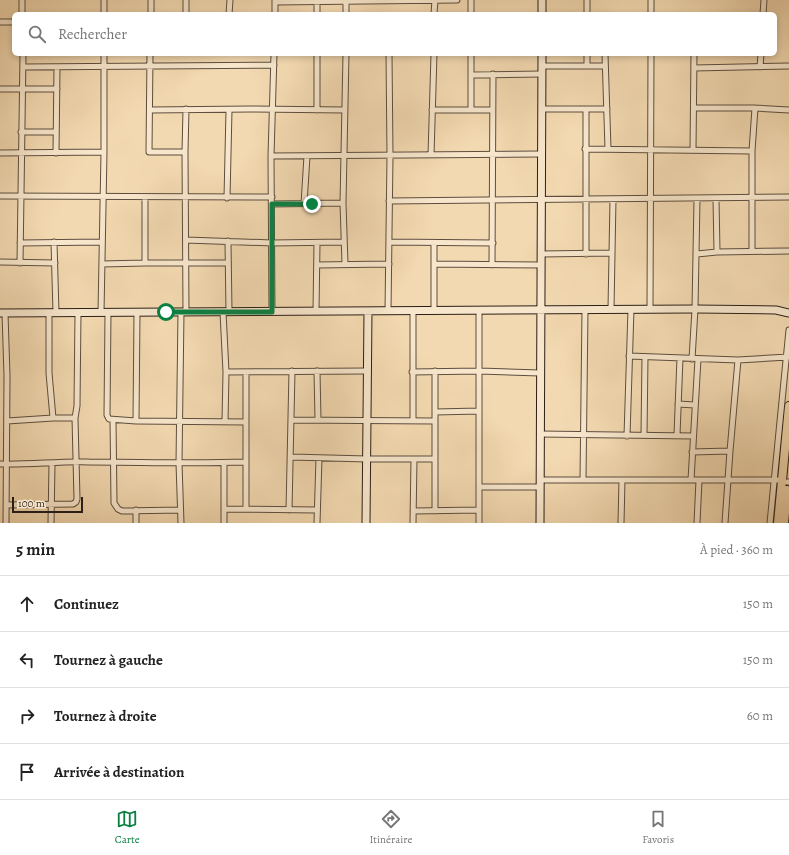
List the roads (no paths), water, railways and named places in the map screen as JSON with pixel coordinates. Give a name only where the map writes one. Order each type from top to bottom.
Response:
[{"type":"main road","points":[[784,523],[789,406]]},
{"type":"main road","points":[[778,523],[789,459]]},
{"type":"street","points":[[22,0],[22,12]]},
{"type":"street","points":[[104,0],[104,12]]},
{"type":"street","points":[[151,0],[151,12]]},
{"type":"street","points":[[186,0],[186,12]]},
{"type":"street","points":[[229,12],[230,0]]},
{"type":"street","points":[[434,12],[435,0]]},
{"type":"street","points":[[275,12],[275,1],[457,0]]},
{"type":"street","points":[[471,0],[471,12]]},
{"type":"street","points":[[542,0],[542,12]]},
{"type":"street","points":[[587,0],[587,12]]},
{"type":"street","points":[[651,12],[652,0]]},
{"type":"street","points":[[763,12],[764,0]]},
{"type":"street","points":[[317,1],[317,12]]},
{"type":"street","points":[[346,1],[346,12]]},
{"type":"street","points":[[0,22],[12,22]]},
{"type":"street","points":[[20,263],[23,56]]},
{"type":"street","points":[[104,56],[104,197],[102,264],[105,313],[107,415],[109,419],[113,420],[246,422]]},
{"type":"street","points":[[150,56],[149,152],[185,152]]},
{"type":"street","points":[[272,312],[271,156],[274,56]]},
{"type":"street","points":[[317,56],[317,110]]},
{"type":"street","points":[[345,264],[343,204],[346,56]]},
{"type":"street","points":[[388,311],[390,156],[389,56]]},
{"type":"street","points":[[432,155],[434,56]]},
{"type":"street","points":[[470,110],[471,56]]},
{"type":"street","points":[[540,523],[542,56]]},
{"type":"street","points":[[587,56],[587,66]]},
{"type":"street","points":[[605,56],[608,149]]},
{"type":"street","points":[[650,309],[651,56]]},
{"type":"street","points":[[693,150],[694,56]]},
{"type":"street","points":[[760,67],[761,56]]},
{"type":"street","points":[[23,66],[274,65]]},
{"type":"street","points":[[542,66],[605,66]]},
{"type":"street","points":[[694,68],[789,66]]},
{"type":"street","points":[[56,153],[57,67]]},
{"type":"street","points":[[492,265],[493,74]]},
{"type":"street","points":[[471,75],[542,74]]},
{"type":"street","points":[[0,89],[57,89]]},
{"type":"street","points":[[694,108],[755,108],[789,110]]},
{"type":"street","points":[[752,251],[752,150],[755,108]]},
{"type":"street","points":[[542,109],[607,109]]},
{"type":"street","points":[[586,109],[586,254]]},
{"type":"street","points":[[150,110],[345,110]]},
{"type":"street","points":[[181,523],[179,463],[186,263],[186,110]]},
{"type":"street","points":[[227,198],[229,110]]},
{"type":"street","points":[[432,110],[492,110]]},
{"type":"street","points":[[21,132],[56,132]]},
{"type":"street","points":[[585,149],[752,150]]},
{"type":"street","points":[[0,153],[104,152]]},
{"type":"street","points":[[271,156],[541,154]]},
{"type":"street","points":[[304,204],[306,156]]},
{"type":"street","points":[[0,196],[272,198]]},
{"type":"street","points":[[145,197],[145,263]]},
{"type":"street","points":[[389,201],[586,199],[650,200],[789,197]]},
{"type":"street","points":[[690,480],[695,405],[697,198]]},
{"type":"street","points":[[611,310],[613,199]]},
{"type":"street","points":[[716,199],[717,252]]},
{"type":"street","points":[[272,204],[343,204]]},
{"type":"street","points":[[186,240],[272,243],[344,242]]},
{"type":"street","points":[[225,422],[228,241]]},
{"type":"street","points":[[53,418],[49,373],[55,263],[54,242]]},
{"type":"street","points":[[20,243],[102,242]]},
{"type":"street","points":[[389,242],[493,243]]},
{"type":"street","points":[[316,311],[317,243]]},
{"type":"street","points":[[434,243],[434,311]]},
{"type":"street","points":[[697,254],[752,251],[789,252]]},
{"type":"street","points":[[541,254],[612,253]]},
{"type":"street","points":[[0,262],[55,263]]},
{"type":"street","points":[[102,264],[228,263]]},
{"type":"street","points":[[317,264],[389,264]]},
{"type":"street","points":[[434,264],[541,265]]},
{"type":"street","points":[[627,436],[631,309]]},
{"type":"street","points":[[6,523],[3,464],[6,421],[2,313],[695,309],[776,310],[789,313]]},
{"type":"street","points":[[479,310],[479,523]]},
{"type":"street","points":[[583,480],[585,310]]},
{"type":"street","points":[[366,523],[368,311]]},
{"type":"street","points":[[412,421],[413,311]]},
{"type":"street","points":[[136,421],[137,312]]},
{"type":"street","points":[[6,505],[73,504],[76,502],[75,418],[77,406],[78,313]]},
{"type":"street","points":[[770,523],[773,480],[788,357],[789,330]]},
{"type":"street","points":[[629,356],[738,360],[788,357]]},
{"type":"street","points":[[644,435],[645,357]]},
{"type":"street","points":[[677,435],[680,358]]},
{"type":"street","points":[[725,523],[738,360]]},
{"type":"street","points":[[289,510],[292,371]]},
{"type":"street","points":[[317,371],[318,420]]},
{"type":"street","points":[[226,372],[367,371]]},
{"type":"street","points":[[435,371],[435,511]]},
{"type":"street","points":[[412,372],[479,371],[540,373]]},
{"type":"street","points":[[246,372],[246,509]]},
{"type":"street","points":[[678,404],[695,405]]},
{"type":"street","points":[[435,412],[479,411]]},
{"type":"street","points":[[6,421],[75,418]]},
{"type":"street","points":[[113,420],[114,503],[118,509],[122,511],[180,510]]},
{"type":"street","points":[[291,420],[434,421]]},
{"type":"street","points":[[540,434],[693,436]]},
{"type":"street","points":[[692,452],[730,451]]},
{"type":"street","points":[[291,457],[435,459]]},
{"type":"street","points":[[317,523],[319,458]]},
{"type":"street","points":[[413,523],[414,459]]},
{"type":"street","points":[[3,464],[52,464],[76,462],[246,462]]},
{"type":"street","points":[[224,463],[224,523]]},
{"type":"street","points":[[51,523],[52,464]]},
{"type":"street","points":[[478,487],[583,480],[786,481]]},
{"type":"street","points":[[621,523],[622,480]]},
{"type":"street","points":[[697,523],[699,480]]},
{"type":"street","points":[[224,509],[317,510]]},
{"type":"street","points":[[136,510],[136,523]]},
{"type":"street","points":[[413,511],[479,510]]}]
